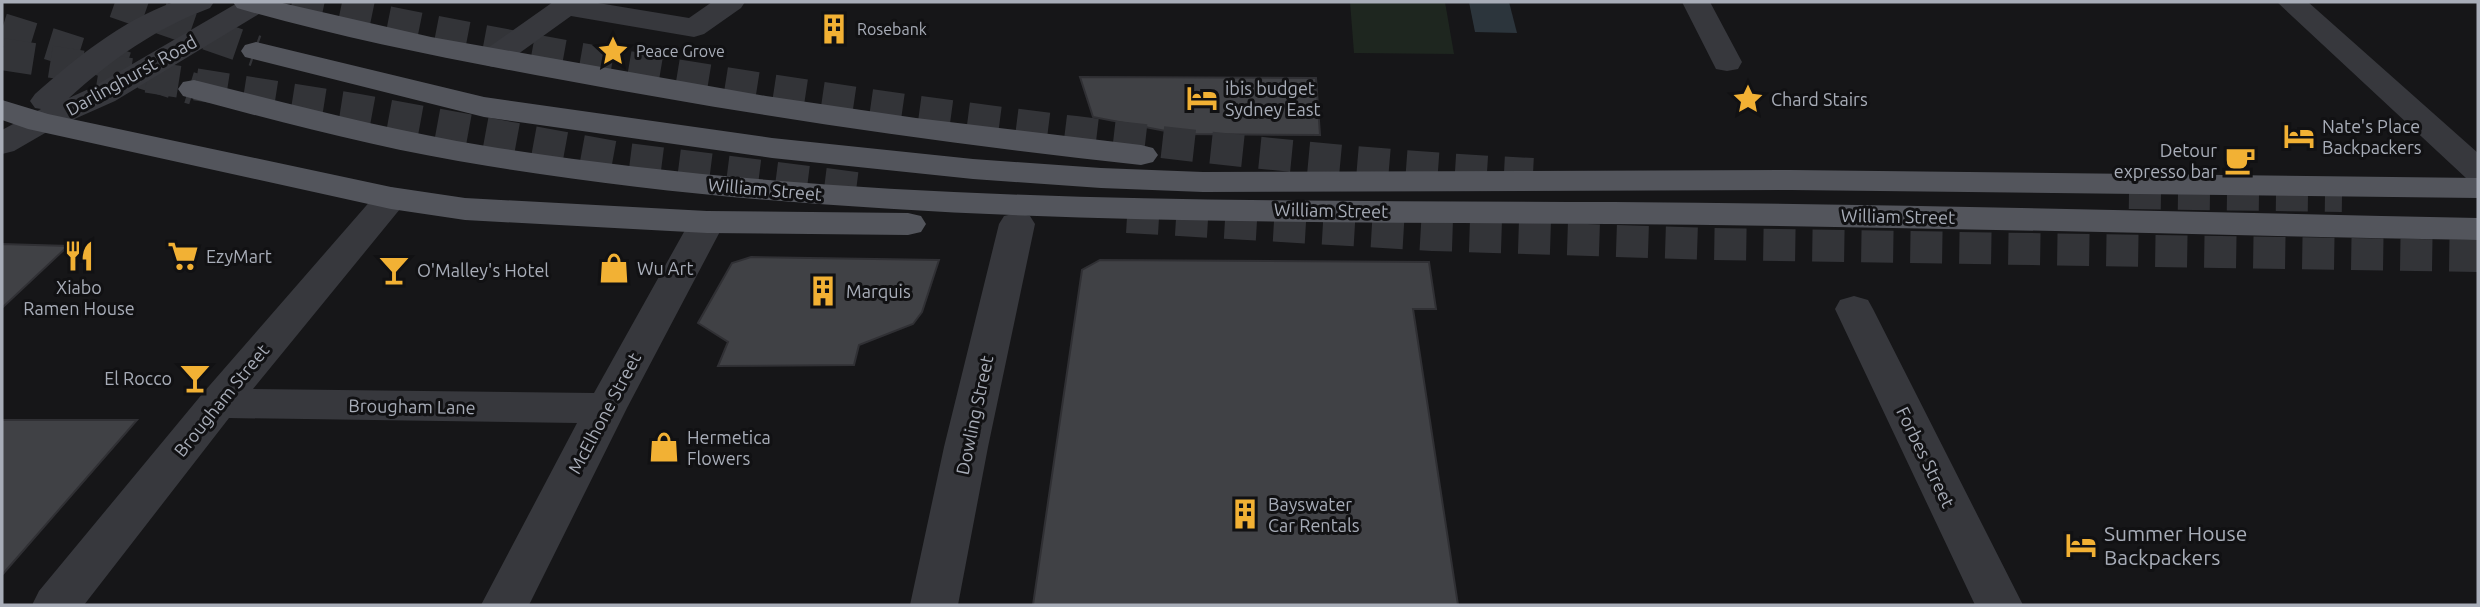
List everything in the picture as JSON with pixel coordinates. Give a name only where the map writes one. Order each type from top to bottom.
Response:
[{"type":"main road","points":[[253,3],[494,58],[744,103],[1011,141],[1182,160],[1443,182]]},
{"type":"main road","name":"William Street","points":[[256,51],[484,107],[758,146],[973,169],[1203,182],[1791,180],[2478,188]]},
{"type":"main road","name":"William Street","points":[[194,89],[278,114],[495,158],[669,181],[906,200],[1348,211],[1889,216],[2478,229]]},
{"type":"main road","points":[[2,110],[43,111],[391,198],[505,212],[707,222],[1017,224],[1348,211]]},
{"type":"main road","points":[[2285,185],[2478,206]]},
{"type":"street","points":[[43,111],[65,77],[152,2]]},
{"type":"street","points":[[43,111],[141,27],[171,12],[201,2]]},
{"type":"street","points":[[494,58],[567,4],[694,27],[731,2]]},
{"type":"street","points":[[1696,2],[1727,62]]},
{"type":"street","points":[[2291,2],[2478,171]]},
{"type":"street","name":"Darlinghurst Road","points":[[2,144],[43,111],[104,94],[253,3]]},
{"type":"street","name":"Brougham Street","points":[[56,605],[218,403],[391,198]]},
{"type":"street","name":"McElhone Street","points":[[505,605],[606,408],[707,222]]},
{"type":"street","name":"Dowling Street","points":[[934,605],[1017,224]]},
{"type":"street","name":"Forbes Street","points":[[1854,309],[1998,605]]},
{"type":"street","name":"Brougham Lane","points":[[218,403],[606,408]]},
{"type":"shaded area","points":[[1350,2],[1445,2],[1454,54],[1354,53]]},
{"type":"shaded area","points":[[1469,2],[1509,2],[1517,33],[1475,32]]},
{"type":"building","name":"ibis budget Sydney East","points":[[1080,77],[1316,78],[1320,135],[1181,134],[1093,117]]},
{"type":"building","points":[[2,244],[68,246],[2,308]]},
{"type":"building","name":"Marquis","points":[[751,257],[939,260],[922,312],[913,324],[859,345],[854,365],[718,366],[728,342],[698,323],[732,263]]},
{"type":"building","name":"Bayswater Car Rentals","points":[[1100,260],[1429,262],[1436,309],[1413,309],[1458,605],[1033,605],[1082,270]]},
{"type":"building","points":[[2,420],[137,420],[2,575]]},
{"type":"tunnel","points":[[115,2],[256,51]]},
{"type":"tunnel","points":[[292,2],[584,59],[878,106],[1246,151],[1418,167],[1533,174]]},
{"type":"tunnel","points":[[2,29],[194,89]]},
{"type":"tunnel","points":[[2,54],[353,109],[620,158],[872,190]]},
{"type":"tunnel","points":[[2129,193],[2342,196]]},
{"type":"tunnel","points":[[1127,217],[1433,235],[1712,244],[2478,256]]},
{"type":"place","name":"Rosebank","points":[[834,29]]},
{"type":"place","name":"Peace Grove","points":[[613,51]]},
{"type":"place","name":"ibis budget Sydney East","points":[[1202,98]]},
{"type":"place","name":"Chard Stairs","points":[[1748,99]]},
{"type":"place","name":"Nate's Place Backpackers","points":[[2299,136]]},
{"type":"place","name":"Detour expresso bar","points":[[2240,160]]},
{"type":"place","name":"Xiabo Ramen House","points":[[79,256]]},
{"type":"place","name":"EzyMart","points":[[183,256]]},
{"type":"place","name":"Wu Art","points":[[614,268]]},
{"type":"place","name":"O'Malley's Hotel","points":[[394,270]]},
{"type":"place","name":"Marquis","points":[[823,291]]},
{"type":"place","name":"El Rocco","points":[[195,378]]},
{"type":"place","name":"Hermetica Flowers","points":[[664,447]]},
{"type":"place","name":"Bayswater Car Rentals","points":[[1245,514]]},
{"type":"place","name":"Summer House Backpackers","points":[[2081,545]]}]
